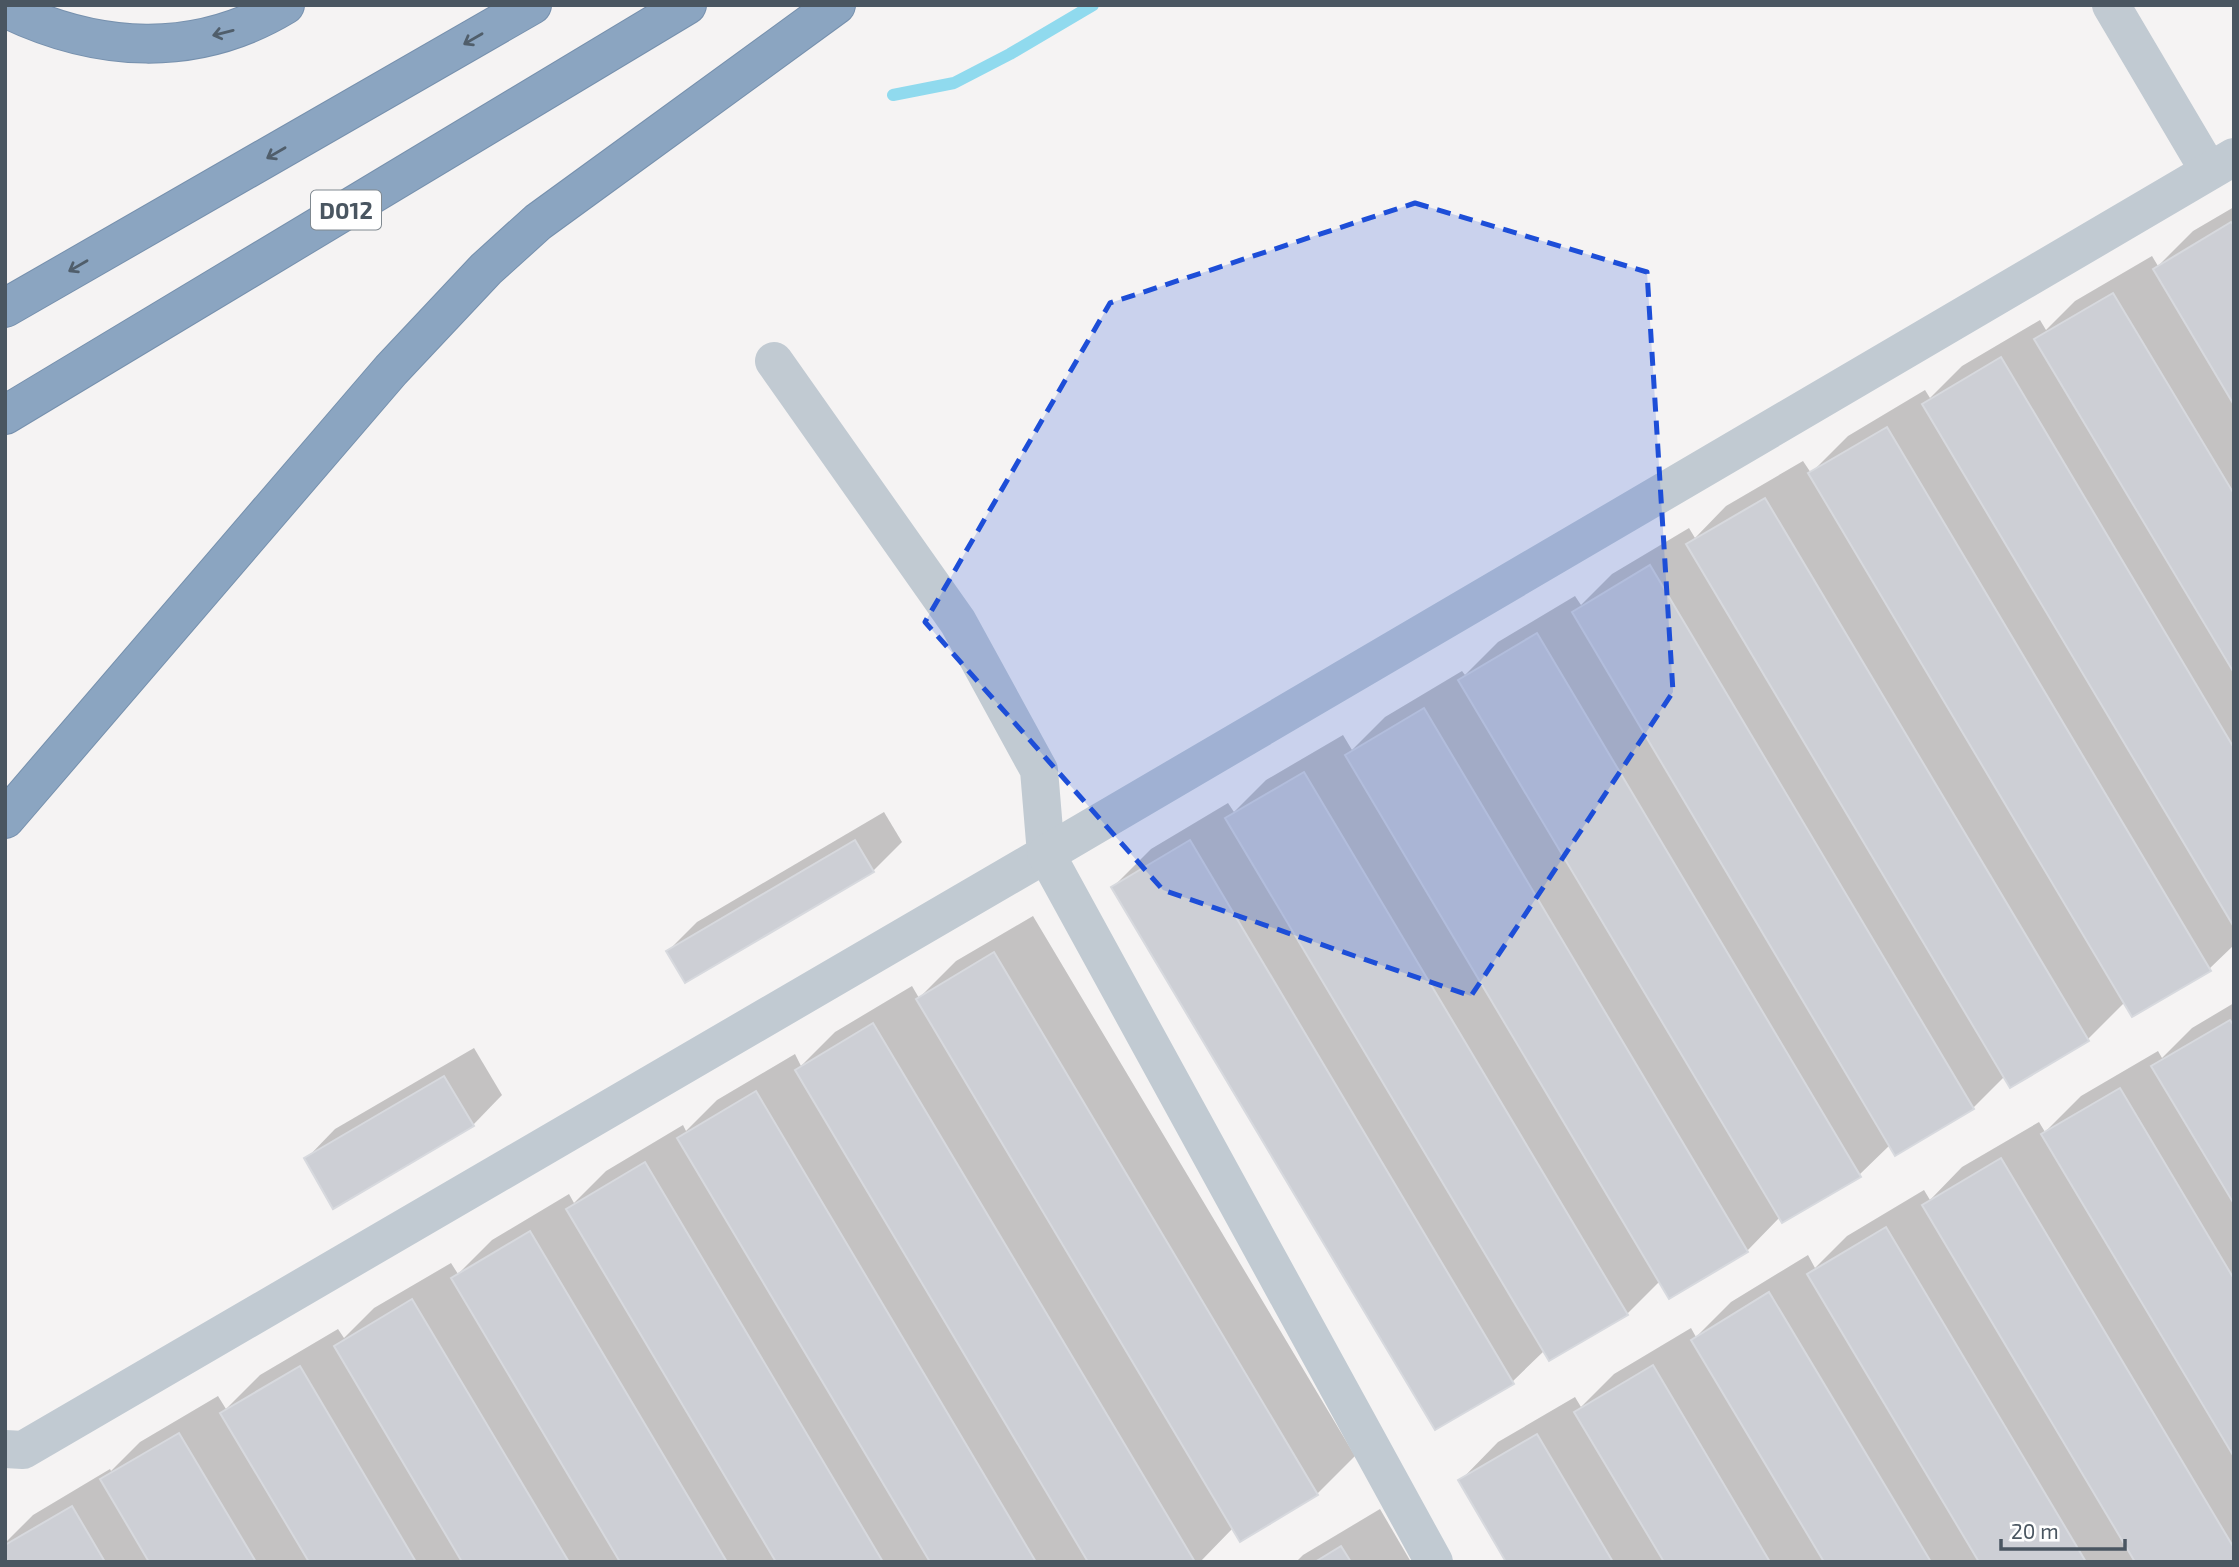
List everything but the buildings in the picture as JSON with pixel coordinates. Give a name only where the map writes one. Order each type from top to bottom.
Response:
[{"type":"highway","points":[[5,8],[57,31],[121,43],[157,45],[229,33],[262,19],[285,5]]},
{"type":"highway","points":[[5,308],[532,5]]},
{"type":"highway","name":"D012","points":[[5,415],[687,5]]},
{"type":"highway","points":[[5,819],[391,370],[486,269],[537,222],[836,5]]},
{"type":"lane","points":[[5,1449],[23,1450],[1046,854],[2221,164],[2111,5]]},
{"type":"lane","points":[[774,361],[958,622],[1039,770],[1046,854],[1434,1562]]},
{"type":"highlighted area","points":[[1415,203],[1647,272],[1673,692],[1471,996],[1163,890],[925,622],[1110,303]]},
{"type":"waterway","points":[[893,95],[954,83],[1010,54],[1093,5]]}]
